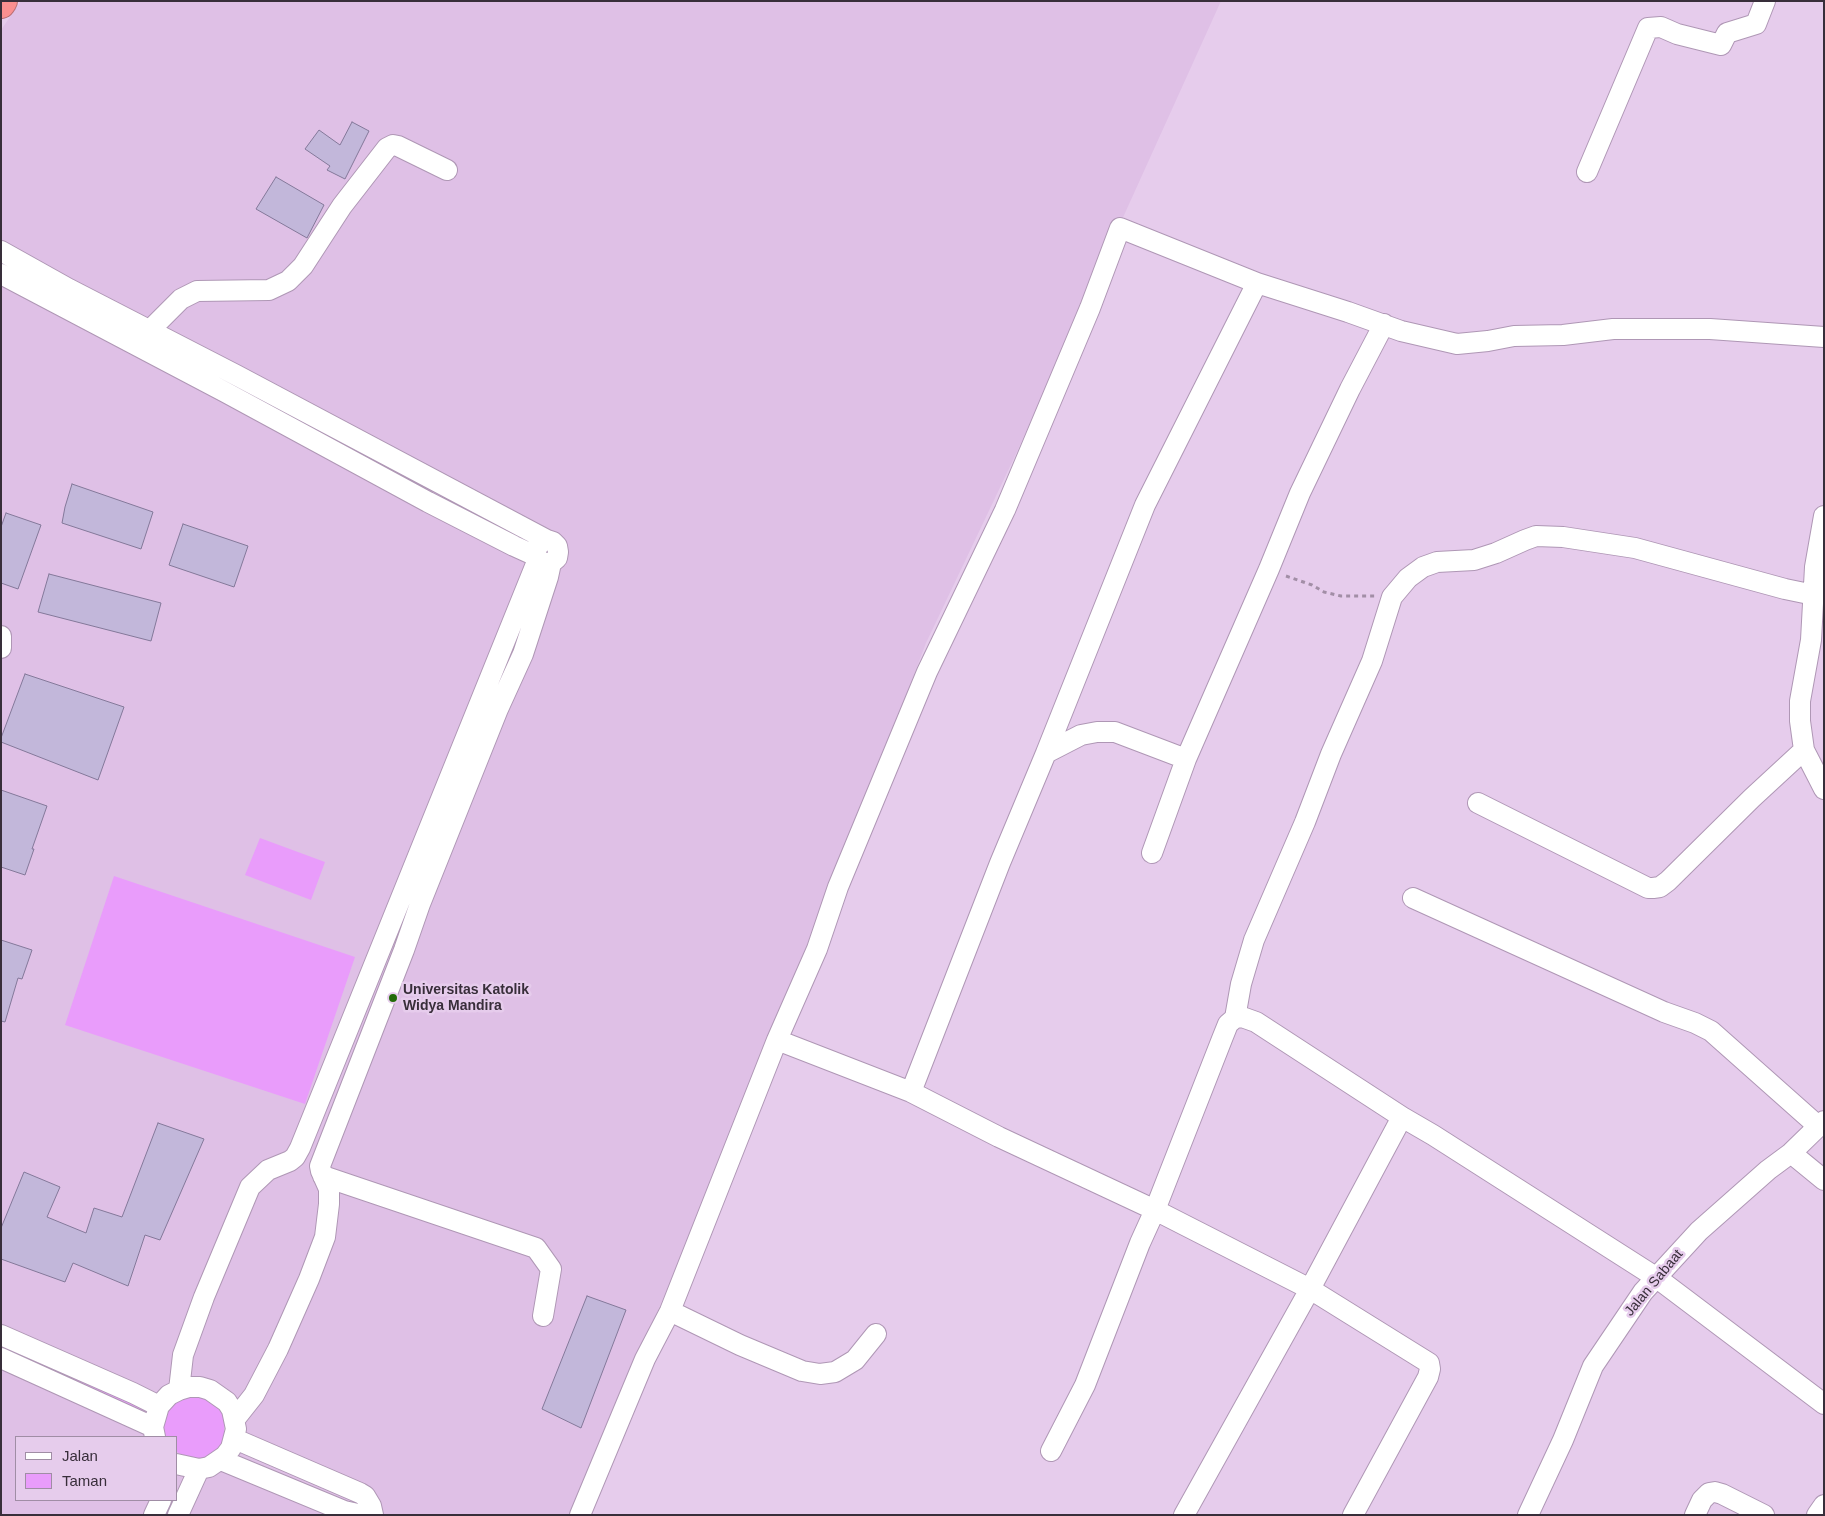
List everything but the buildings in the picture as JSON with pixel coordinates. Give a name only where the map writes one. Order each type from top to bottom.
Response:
[{"type":"street","points":[[1587,172],[1648,28],[1661,27],[1677,34],[1721,45],[1727,33],[1756,24],[1765,1]]},
{"type":"street","points":[[150,330],[181,299],[197,291],[269,290],[288,281],[303,266],[342,206],[387,148],[393,145],[398,146],[447,170]]},
{"type":"street","points":[[580,1515],[645,1359],[670,1311],[777,1040],[817,949],[838,887],[927,672],[1006,510],[1086,317],[1120,228],[1256,283],[1401,331],[1457,344],[1514,336],[1563,335],[1638,328],[1710,329],[1824,338]]},
{"type":"street","points":[[1,252],[236,375],[543,554],[548,577],[522,654],[420,904],[320,1166],[329,1189],[329,1204],[322,1245],[309,1278],[278,1349],[235,1429],[231,1448],[221,1460],[209,1467],[199,1469],[178,1466]]},
{"type":"street","points":[[1,274],[428,502],[514,546],[543,554]]},
{"type":"street","points":[[911,1092],[1000,863],[1144,505],[1256,283]]},
{"type":"street","points":[[1152,853],[1186,759],[1300,493],[1350,389],[1384,324]]},
{"type":"street","points":[[224,392],[236,375]]},
{"type":"street","points":[[1824,516],[1819,569],[1814,595],[1811,640],[1800,701],[1800,721],[1804,750],[1824,789]]},
{"type":"street","points":[[1235,1018],[1241,984],[1254,940],[1372,661],[1392,597],[1408,578],[1423,567],[1437,562],[1474,560],[1536,536],[1563,537],[1635,548],[1785,590],[1814,595]]},
{"type":"street","points":[[179,1390],[183,1355],[204,1297],[250,1187],[268,1170],[290,1161],[295,1157],[300,1148],[543,554]]},
{"type":"street","points":[[1,636],[1,648]]},
{"type":"street","points":[[1046,752],[1081,735],[1115,732],[1186,759]]},
{"type":"street","points":[[1478,803],[1648,888],[1660,887],[1804,750]]},
{"type":"street","points":[[1413,898],[1664,1012],[1695,1022],[1712,1031],[1821,1124]]},
{"type":"street","points":[[1052,1451],[1084,1385],[1228,1024],[1235,1018],[1242,1017],[1256,1022],[1402,1117],[1657,1278],[1824,1404]]},
{"type":"street","points":[[777,1040],[911,1092],[1000,1138],[1155,1210],[1310,1289],[1429,1363],[1430,1369],[1424,1386],[1353,1515]]},
{"type":"street","points":[[1184,1515],[1310,1289],[1402,1117]]},
{"type":"street","name":"Jalan Sabaat","points":[[1528,1515],[1593,1366],[1643,1292],[1699,1231],[1768,1170],[1791,1153],[1821,1124]]},
{"type":"street","points":[[1791,1153],[1824,1180]]},
{"type":"street","points":[[323,1176],[536,1248],[551,1269],[543,1316]]},
{"type":"street","points":[[670,1311],[740,1345],[802,1371],[820,1374],[835,1372],[855,1360],[876,1334]]},
{"type":"street","points":[[1,1334],[159,1406]]},
{"type":"street","points":[[30,1371],[38,1350]]},
{"type":"street","points":[[1,1358],[154,1432],[159,1406],[169,1395],[189,1387],[210,1390],[227,1402],[235,1429],[365,1496],[373,1515]]},
{"type":"street","points":[[221,1460],[344,1511],[362,1515]]},
{"type":"street","points":[[178,1515],[199,1469]]},
{"type":"street","points":[[1695,1515],[1706,1496],[1709,1493],[1715,1492],[1764,1515]]},
{"type":"street","points":[[154,1515],[161,1501]]},
{"type":"street","points":[[1817,1515],[1824,1505]]},
{"type":"path","points":[[1269,569],[1312,585],[1324,592],[1341,596],[1392,597]]},
{"type":"shaded area","name":"Universitas Katolik Widya Mandira","points":[[21,1],[1221,1],[1015,456],[926,643],[886,748],[685,1248],[569,1515],[1,1515],[1,30]]},
{"type":"green space","points":[[260,838],[325,862],[311,900],[245,875]]},
{"type":"green space","points":[[114,876],[355,957],[305,1104],[65,1025]]},
{"type":"green space","points":[[1,1340],[142,1403],[149,1412],[127,1406],[1,1350]]},
{"type":"green space","points":[[194,1397],[206,1399],[220,1408],[224,1421],[224,1441],[214,1454],[202,1459],[184,1457],[178,1452],[178,1436],[165,1436],[163,1425],[167,1409],[176,1401]]},
{"type":"place","name":"Universitas Katolik Widya Mandira","points":[[393,998]]}]
